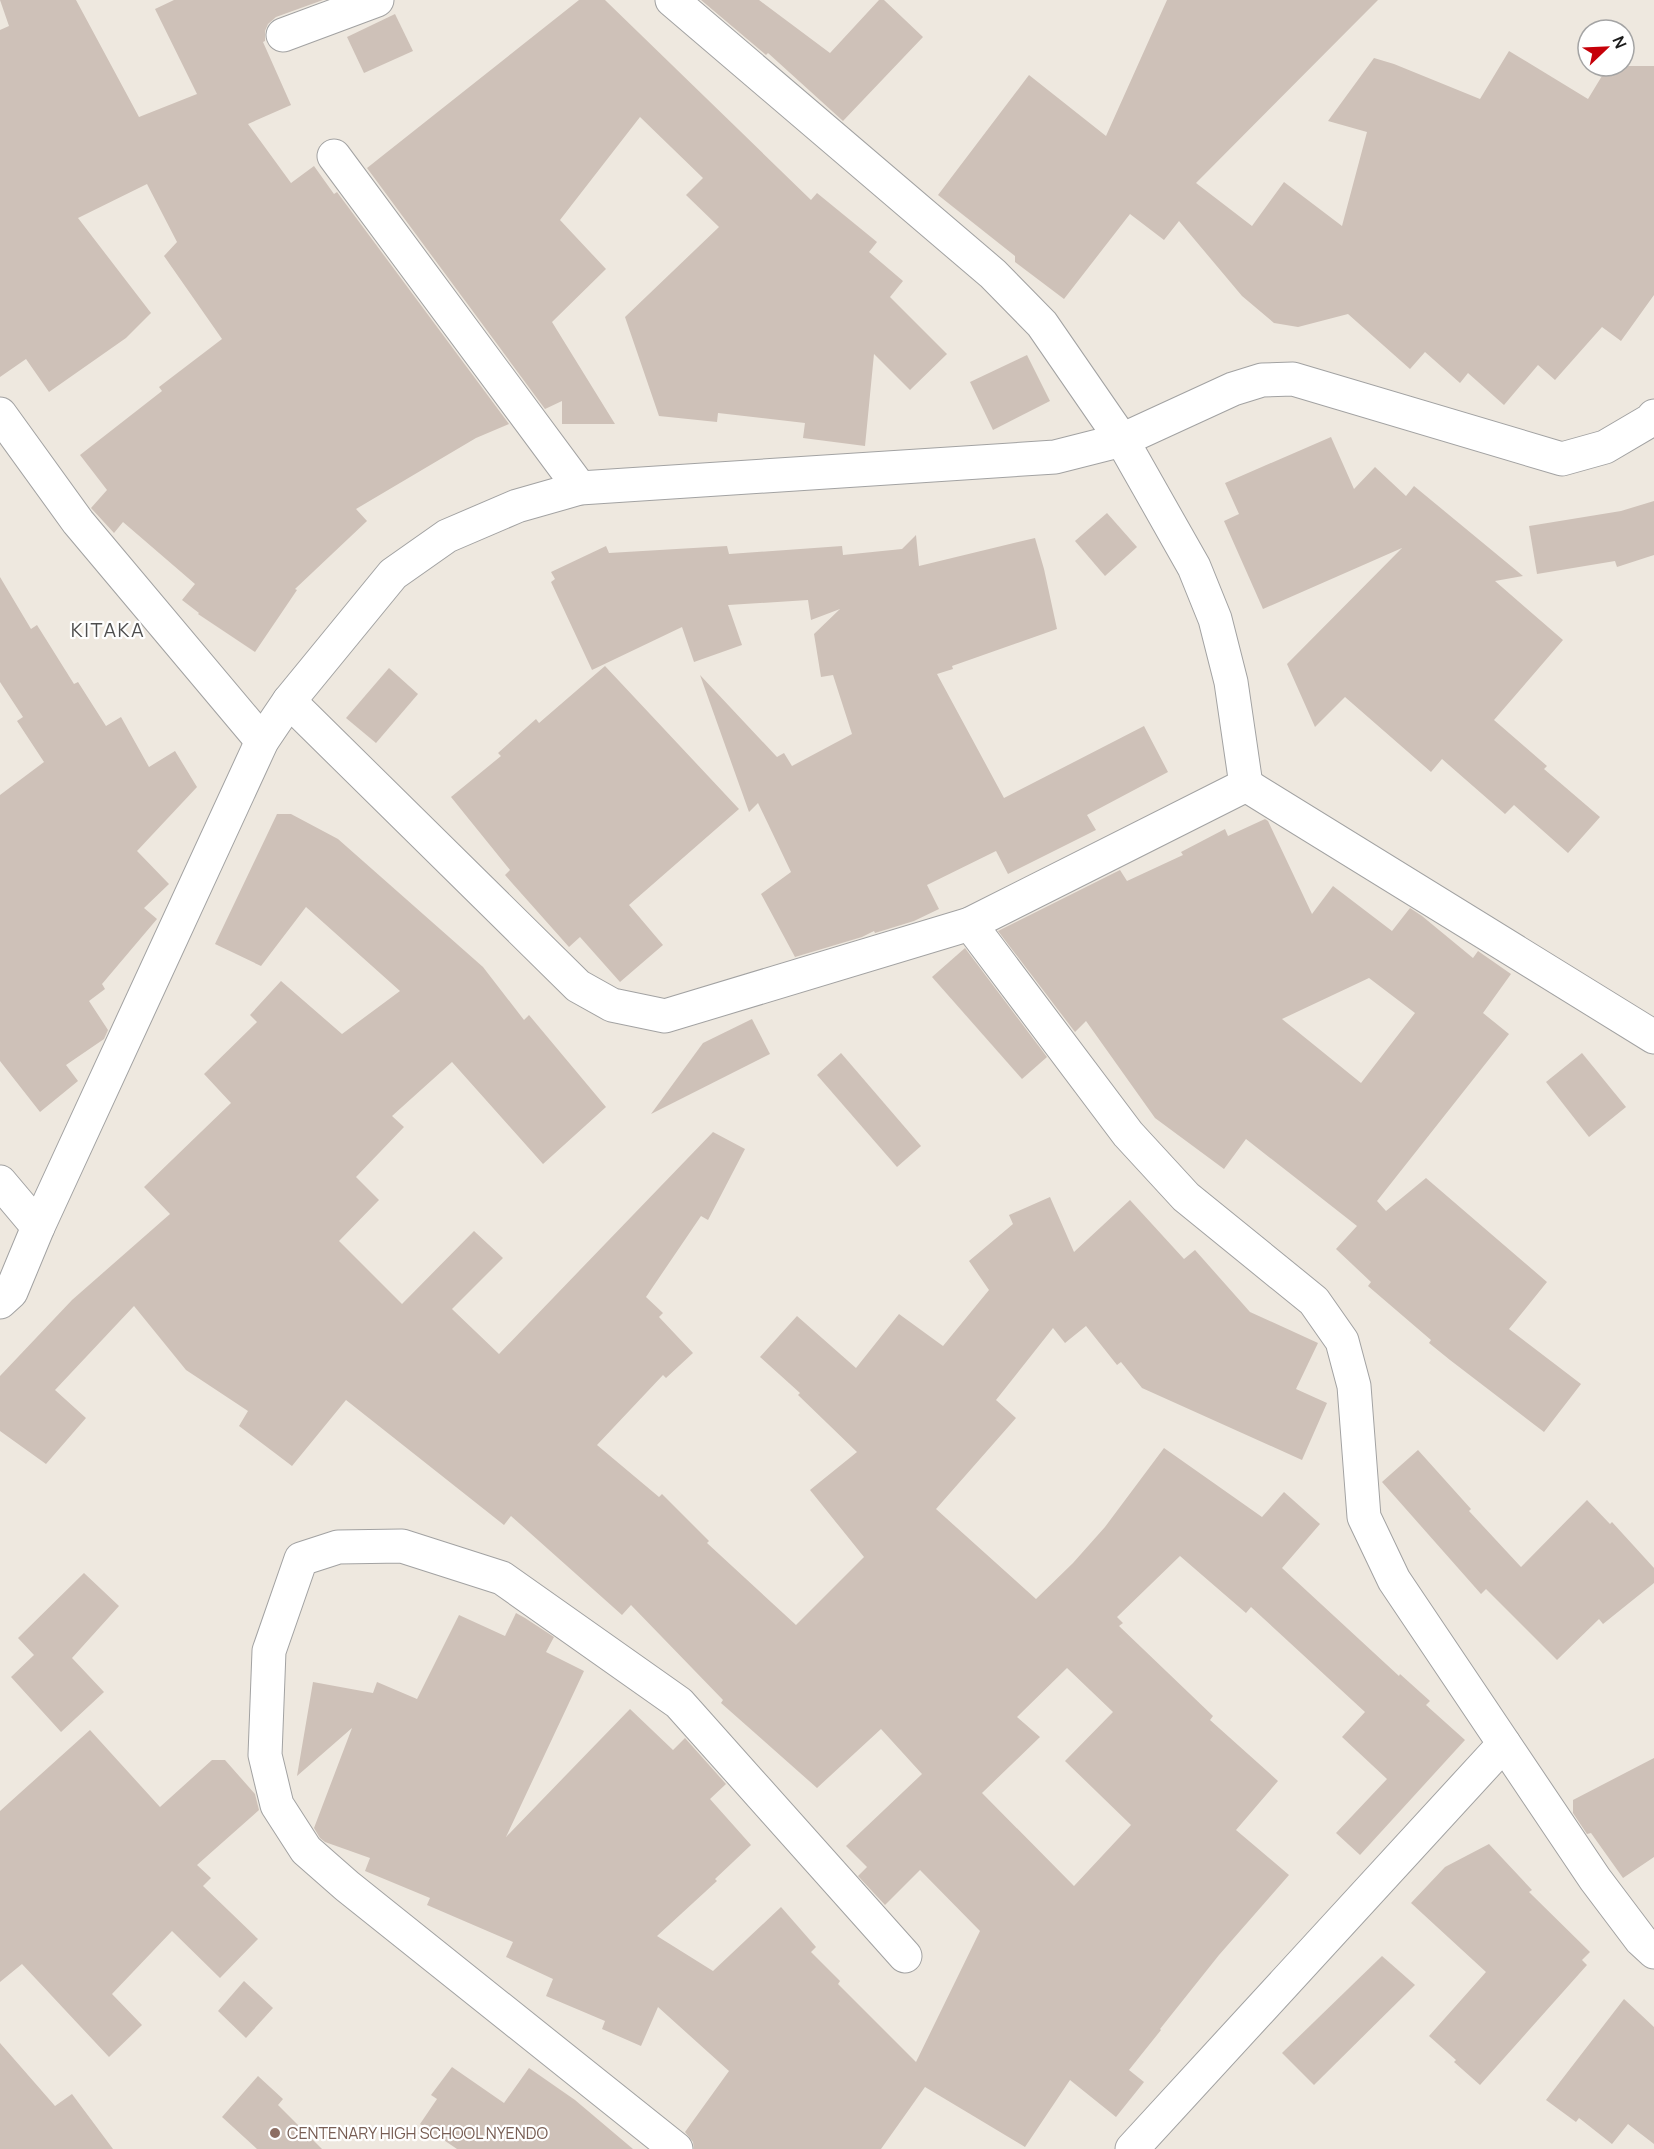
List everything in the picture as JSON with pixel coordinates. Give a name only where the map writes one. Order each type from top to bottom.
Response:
[{"type":"street","points":[[283,35],[377,0]]},
{"type":"street","points":[[672,0],[993,274],[1042,324],[1122,440],[1194,567],[1215,619],[1231,682],[1246,785]]},
{"type":"street","points":[[334,156],[580,489]]},
{"type":"street","points":[[0,1302],[11,1292],[38,1227],[262,741],[289,701],[393,574],[447,536],[517,506],[580,489],[1055,457],[1122,440],[1233,389],[1262,380],[1293,379],[1562,459],[1605,447],[1654,416]]},
{"type":"street","points":[[0,414],[78,522],[262,741]]},
{"type":"street","points":[[289,701],[578,986],[612,1005],[665,1016],[970,924],[1246,785]]},
{"type":"street","points":[[1246,785],[1654,1037]]},
{"type":"street","points":[[970,924],[1128,1134],[1186,1197],[1314,1301],[1342,1341],[1354,1386],[1364,1517],[1394,1580],[1595,1880],[1641,1940],[1654,1952]]},
{"type":"street","points":[[0,1182],[38,1227]]},
{"type":"street","points":[[676,2149],[347,1886],[306,1850],[282,1814],[277,1804],[265,1755],[269,1651],[301,1558],[338,1547],[402,1546],[502,1578],[679,1703],[904,1956]]},
{"type":"street","points":[[1132,2149],[1504,1744]]},
{"type":"building","points":[[0,0],[76,0],[139,117],[197,94],[155,9],[174,0],[323,0],[276,17],[268,24],[263,42],[291,105],[248,124],[291,183],[314,166],[334,194],[337,192],[509,424],[476,438],[356,509],[367,521],[295,589],[297,590],[255,652],[198,614],[182,600],[195,584],[123,522],[114,533],[91,508],[107,490],[80,455],[162,391],[159,387],[222,339],[164,256],[177,242],[147,184],[78,218],[151,313],[126,338],[49,392],[26,359],[0,377],[0,30],[9,26]]},
{"type":"building","points":[[579,0],[605,0],[811,200],[817,193],[877,242],[869,252],[903,281],[890,297],[947,354],[910,390],[874,354],[865,446],[803,438],[805,423],[718,413],[717,422],[659,416],[625,317],[719,227],[686,195],[703,178],[640,117],[560,220],[606,269],[552,322],[615,424],[562,424],[562,401],[545,409],[367,168]]},
{"type":"building","points":[[701,0],[759,0],[830,53],[879,0],[884,0],[923,37],[843,121],[768,53],[766,55]]},
{"type":"building","points":[[1167,0],[1378,0],[1196,183],[1252,226],[1284,182],[1342,226],[1367,132],[1328,121],[1374,58],[1480,99],[1509,51],[1588,99],[1601,78],[1636,78],[1636,66],[1654,66],[1654,295],[1621,341],[1602,327],[1555,380],[1538,365],[1504,405],[1468,373],[1460,383],[1425,352],[1410,369],[1348,314],[1298,327],[1274,323],[1242,296],[1179,221],[1164,240],[1130,214],[1064,299],[1015,262],[1015,256],[938,195],[1029,75],[1106,136]]},
{"type":"building","points":[[395,14],[413,51],[364,73],[347,37]]},
{"type":"building","points":[[1027,355],[1050,401],[993,430],[970,382]]},
{"type":"building","points":[[1331,437],[1354,489],[1375,467],[1406,496],[1414,486],[1523,576],[1495,581],[1563,640],[1494,720],[1547,766],[1544,769],[1600,817],[1568,853],[1514,805],[1505,814],[1442,759],[1431,772],[1345,697],[1315,727],[1287,664],[1402,548],[1263,609],[1224,521],[1239,514],[1225,483]]},
{"type":"building","points":[[1654,501],[1654,555],[1617,567],[1615,561],[1537,574],[1529,526],[1621,511]]},
{"type":"building","points":[[1107,513],[1137,547],[1105,576],[1075,541]]},
{"type":"building","points":[[916,535],[919,566],[1035,538],[1057,629],[952,666],[953,669],[937,674],[1004,798],[1144,726],[1168,772],[1087,815],[1096,830],[1008,874],[996,851],[927,885],[939,909],[914,921],[875,933],[874,931],[862,937],[795,957],[761,894],[791,872],[758,803],[749,812],[700,675],[777,757],[784,753],[792,766],[852,734],[833,675],[821,677],[814,634],[840,609],[811,620],[808,600],[728,605],[742,645],[694,662],[682,627],[592,670],[551,582],[555,579],[551,572],[606,546],[609,553],[727,546],[729,554],[842,546],[843,555],[902,549]]},
{"type":"building","points":[[0,577],[31,629],[37,625],[74,684],[78,682],[106,726],[121,717],[149,767],[175,751],[197,787],[137,851],[169,884],[144,908],[157,919],[102,984],[105,989],[89,1001],[108,1030],[104,1039],[66,1065],[78,1081],[40,1112],[0,1061],[0,795],[44,762],[17,721],[23,717],[0,682]]},
{"type":"building","points":[[605,666],[739,809],[629,905],[663,945],[620,982],[580,937],[569,947],[505,875],[510,870],[451,797],[501,756],[498,753],[536,719],[539,723]]},
{"type":"building","points":[[389,668],[418,694],[376,743],[346,718]]},
{"type":"building","points":[[277,814],[291,814],[338,839],[483,967],[524,1020],[529,1015],[606,1107],[543,1164],[452,1062],[392,1116],[404,1127],[356,1177],[379,1200],[339,1241],[402,1304],[474,1231],[503,1258],[452,1309],[499,1354],[713,1132],[745,1149],[708,1220],[701,1216],[646,1297],[663,1313],[659,1317],[693,1353],[666,1378],[663,1375],[597,1445],[659,1497],[662,1494],[709,1541],[707,1543],[796,1625],[864,1557],[810,1490],[857,1452],[798,1395],[800,1393],[760,1357],[797,1316],[856,1368],[899,1314],[943,1346],[989,1290],[969,1261],[1013,1224],[1009,1215],[1050,1197],[1074,1252],[1130,1200],[1184,1259],[1195,1250],[1250,1312],[1318,1343],[1296,1389],[1327,1403],[1302,1460],[1142,1388],[1121,1362],[1117,1365],[1086,1326],[1065,1343],[1053,1328],[996,1400],[1016,1418],[936,1509],[1036,1599],[1073,1563],[1105,1527],[1164,1448],[1262,1517],[1284,1492],[1320,1524],[1282,1568],[1399,1676],[1400,1674],[1430,1701],[1426,1705],[1465,1740],[1360,1855],[1336,1833],[1387,1779],[1342,1737],[1365,1712],[1251,1607],[1246,1613],[1180,1556],[1117,1617],[1123,1623],[1119,1626],[1213,1716],[1210,1720],[1278,1781],[1236,1830],[1289,1875],[1219,1955],[1129,2070],[1144,2082],[1116,2117],[1070,2080],[1025,2147],[925,2087],[881,2149],[694,2149],[693,2142],[685,2132],[729,2071],[658,2007],[641,2046],[602,2029],[605,2021],[546,1996],[553,1979],[506,1957],[513,1942],[427,1905],[430,1898],[365,1871],[370,1858],[325,1842],[320,1838],[314,1828],[352,1728],[297,1776],[313,1682],[373,1693],[377,1682],[417,1699],[459,1615],[505,1636],[516,1613],[525,1618],[554,1637],[546,1652],[584,1671],[506,1837],[630,1709],[673,1750],[685,1738],[726,1784],[710,1799],[751,1845],[715,1879],[717,1881],[657,1936],[713,1971],[781,1907],[816,1947],[811,1952],[840,1981],[838,1984],[916,2062],[980,1931],[920,1870],[885,1905],[858,1876],[867,1867],[846,1846],[922,1774],[881,1729],[817,1788],[721,1703],[723,1700],[631,1605],[622,1615],[511,1516],[504,1525],[346,1400],[292,1466],[239,1426],[248,1411],[186,1370],[134,1306],[55,1390],[86,1418],[46,1464],[0,1431],[0,1376],[72,1300],[170,1214],[144,1187],[231,1103],[204,1074],[257,1022],[250,1015],[281,981],[342,1034],[400,991],[306,907],[261,966],[215,944]],"holes":[[[1067,1668],[1113,1712],[1065,1761],[1131,1825],[1074,1886],[982,1793],[1040,1737],[1017,1717]]]},
{"type":"building","points":[[1265,819],[1268,821],[1312,914],[1333,886],[1392,931],[1410,908],[1473,958],[1478,951],[1511,974],[1483,1013],[1509,1034],[1377,1201],[1386,1211],[1426,1178],[1547,1282],[1509,1329],[1581,1384],[1544,1432],[1429,1343],[1431,1340],[1368,1286],[1371,1282],[1336,1249],[1357,1226],[1246,1139],[1224,1169],[1155,1118],[1086,1021],[1075,1032],[998,931],[1120,870],[1127,881],[1183,855],[1181,852],[1225,829],[1228,836]],"holes":[[[1369,978],[1415,1013],[1361,1083],[1282,1019]]]},
{"type":"building","points":[[965,948],[1047,1057],[1022,1079],[932,977]]},
{"type":"building","points":[[752,1019],[770,1054],[651,1114],[703,1043]]},
{"type":"building","points":[[841,1053],[921,1146],[897,1167],[817,1075]]},
{"type":"building","points":[[1582,1053],[1626,1107],[1589,1137],[1546,1082]]},
{"type":"building","points":[[1418,1450],[1471,1509],[1469,1511],[1521,1567],[1587,1500],[1610,1524],[1612,1522],[1654,1568],[1654,1583],[1603,1624],[1599,1619],[1557,1660],[1486,1589],[1481,1594],[1382,1482]]},
{"type":"building","points":[[84,1573],[119,1606],[72,1658],[104,1692],[61,1732],[11,1677],[34,1655],[18,1638]]},
{"type":"building","points":[[90,1730],[160,1807],[212,1760],[225,1760],[255,1794],[259,1810],[197,1865],[211,1878],[203,1886],[258,1939],[220,1978],[172,1931],[112,1994],[142,2025],[109,2057],[22,1964],[0,1982],[0,1811]]},
{"type":"building","points":[[1654,1758],[1654,1857],[1623,1878],[1591,1833],[1587,1834],[1573,1813],[1573,1800]]},
{"type":"building","points":[[1489,1844],[1532,1890],[1529,1892],[1590,1952],[1582,1960],[1587,1965],[1480,2085],[1429,2036],[1486,1972],[1411,1903],[1445,1867]]},
{"type":"building","points":[[1382,1956],[1415,1985],[1314,2085],[1282,2053]]},
{"type":"building","points":[[244,1981],[273,2008],[246,2038],[218,2011]]},
{"type":"building","points":[[1624,1999],[1654,2027],[1654,2144],[1628,2124],[1612,2144],[1579,2118],[1576,2122],[1546,2100]]},
{"type":"building","points":[[0,2043],[55,2106],[72,2094],[113,2149],[0,2149]]},
{"type":"building","points":[[452,2067],[504,2103],[529,2068],[575,2100],[633,2149],[457,2149],[420,2124],[437,2099],[431,2095]]},
{"type":"building","points":[[258,2076],[283,2099],[278,2105],[322,2149],[257,2149],[222,2117]]},
{"type":"place","name":"CENTENARY HIGH SCHOOL NYENDO","points":[[275,2133]]},
{"type":"district","name":"KITAKA","points":[[108,630]]}]
